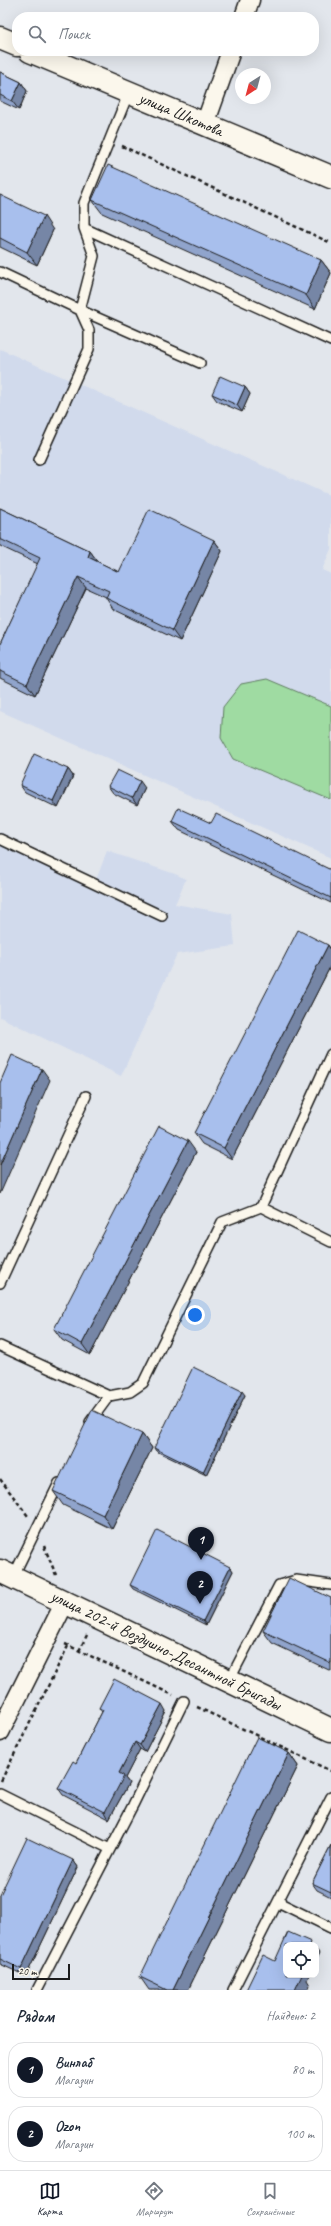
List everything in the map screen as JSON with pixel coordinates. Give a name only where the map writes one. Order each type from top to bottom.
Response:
[{"type":"street","points":[[246,12],[250,0]]},
{"type":"street","points":[[0,38],[12,43]]},
{"type":"street","name":"улица Шкотова","points":[[42,56],[331,177]]},
{"type":"street","points":[[205,124],[230,56]]},
{"type":"street","name":"улица 202-й Воздушно-Десантной Бригады","points":[[7,1574],[331,1730]]},
{"type":"street","points":[[0,1732],[65,1602]]},
{"type":"lane","points":[[39,460],[89,349],[89,330],[80,310],[94,256],[84,228],[84,203],[129,92]]},
{"type":"lane","points":[[84,228],[331,342]]},
{"type":"lane","points":[[0,272],[80,310],[200,363]]},
{"type":"lane","points":[[0,839],[162,916]]},
{"type":"lane","points":[[0,1346],[109,1396],[130,1392],[143,1383],[222,1222],[261,1207],[331,1054]]},
{"type":"lane","points":[[0,1283],[86,1096]]},
{"type":"lane","points":[[261,1207],[331,1242]]},
{"type":"lane","points":[[86,1430],[93,1416],[109,1396]]},
{"type":"lane","points":[[7,1574],[65,1472]]},
{"type":"lane","points":[[229,1681],[279,1585],[296,1580],[331,1585]]},
{"type":"lane","points":[[37,1990],[184,1701]]},
{"type":"lane","points":[[0,1794],[110,1849]]},
{"type":"lane","points":[[233,1990],[331,1797]]},
{"type":"lane","points":[[278,1902],[331,1928]]},
{"type":"path","points":[[109,140],[331,243]]},
{"type":"path","points":[[0,1782],[68,1646]]},
{"type":"shaded area","points":[[0,349],[331,496],[331,549],[322,570],[331,574],[331,858],[0,711]]},
{"type":"shaded area","points":[[0,832],[96,880],[107,851],[175,874],[186,879],[175,904],[232,914],[235,946],[177,954],[121,1076],[0,1017]]},
{"type":"green space","points":[[267,679],[331,706],[331,800],[233,759],[221,738],[223,707],[241,684]]},
{"type":"building","points":[[0,72],[21,82],[12,101],[0,95]]},
{"type":"building","points":[[108,165],[321,260],[306,295],[92,200]]},
{"type":"building","points":[[0,195],[44,216],[27,252],[0,238]]},
{"type":"building","points":[[220,376],[245,387],[237,405],[212,394]]},
{"type":"building","points":[[0,508],[90,551],[88,557],[119,572],[149,509],[214,540],[172,630],[106,598],[109,591],[78,577],[27,684],[0,671],[0,644],[40,558],[0,539]]},
{"type":"building","points":[[34,754],[68,769],[53,801],[20,785]]},
{"type":"building","points":[[117,770],[140,781],[132,798],[108,786]]},
{"type":"building","points":[[178,808],[211,823],[216,814],[331,870],[331,898],[172,821]]},
{"type":"building","points":[[298,930],[328,945],[224,1148],[194,1133]]},
{"type":"building","points":[[12,1055],[42,1069],[0,1165],[0,1083]]},
{"type":"building","points":[[159,1126],[188,1141],[82,1344],[54,1329]]},
{"type":"building","points":[[193,1367],[242,1391],[203,1472],[154,1448]]},
{"type":"building","points":[[92,1410],[142,1434],[103,1515],[53,1491]]},
{"type":"building","points":[[157,1530],[230,1567],[203,1621],[130,1585]]},
{"type":"building","points":[[289,1578],[331,1598],[331,1663],[263,1631]]},
{"type":"building","points":[[114,1679],[162,1704],[140,1745],[135,1742],[119,1773],[124,1776],[105,1812],[58,1788],[73,1761],[76,1763],[103,1710],[99,1708]]},
{"type":"building","points":[[257,1737],[289,1753],[173,1990],[167,1990],[140,1977]]},
{"type":"building","points":[[27,1838],[73,1860],[21,1969],[0,1959],[0,1895]]},
{"type":"building","points":[[331,1845],[331,1892],[312,1883]]},
{"type":"building","points":[[288,1932],[311,1942],[284,1942]]},
{"type":"building","points":[[283,1943],[283,1978],[301,1978],[295,1990],[246,1990],[263,1955],[275,1961]]},
{"type":"place","name":"Винлаб","points":[[201,1560]]},
{"type":"place","name":"Ozon","points":[[200,1604]]}]
